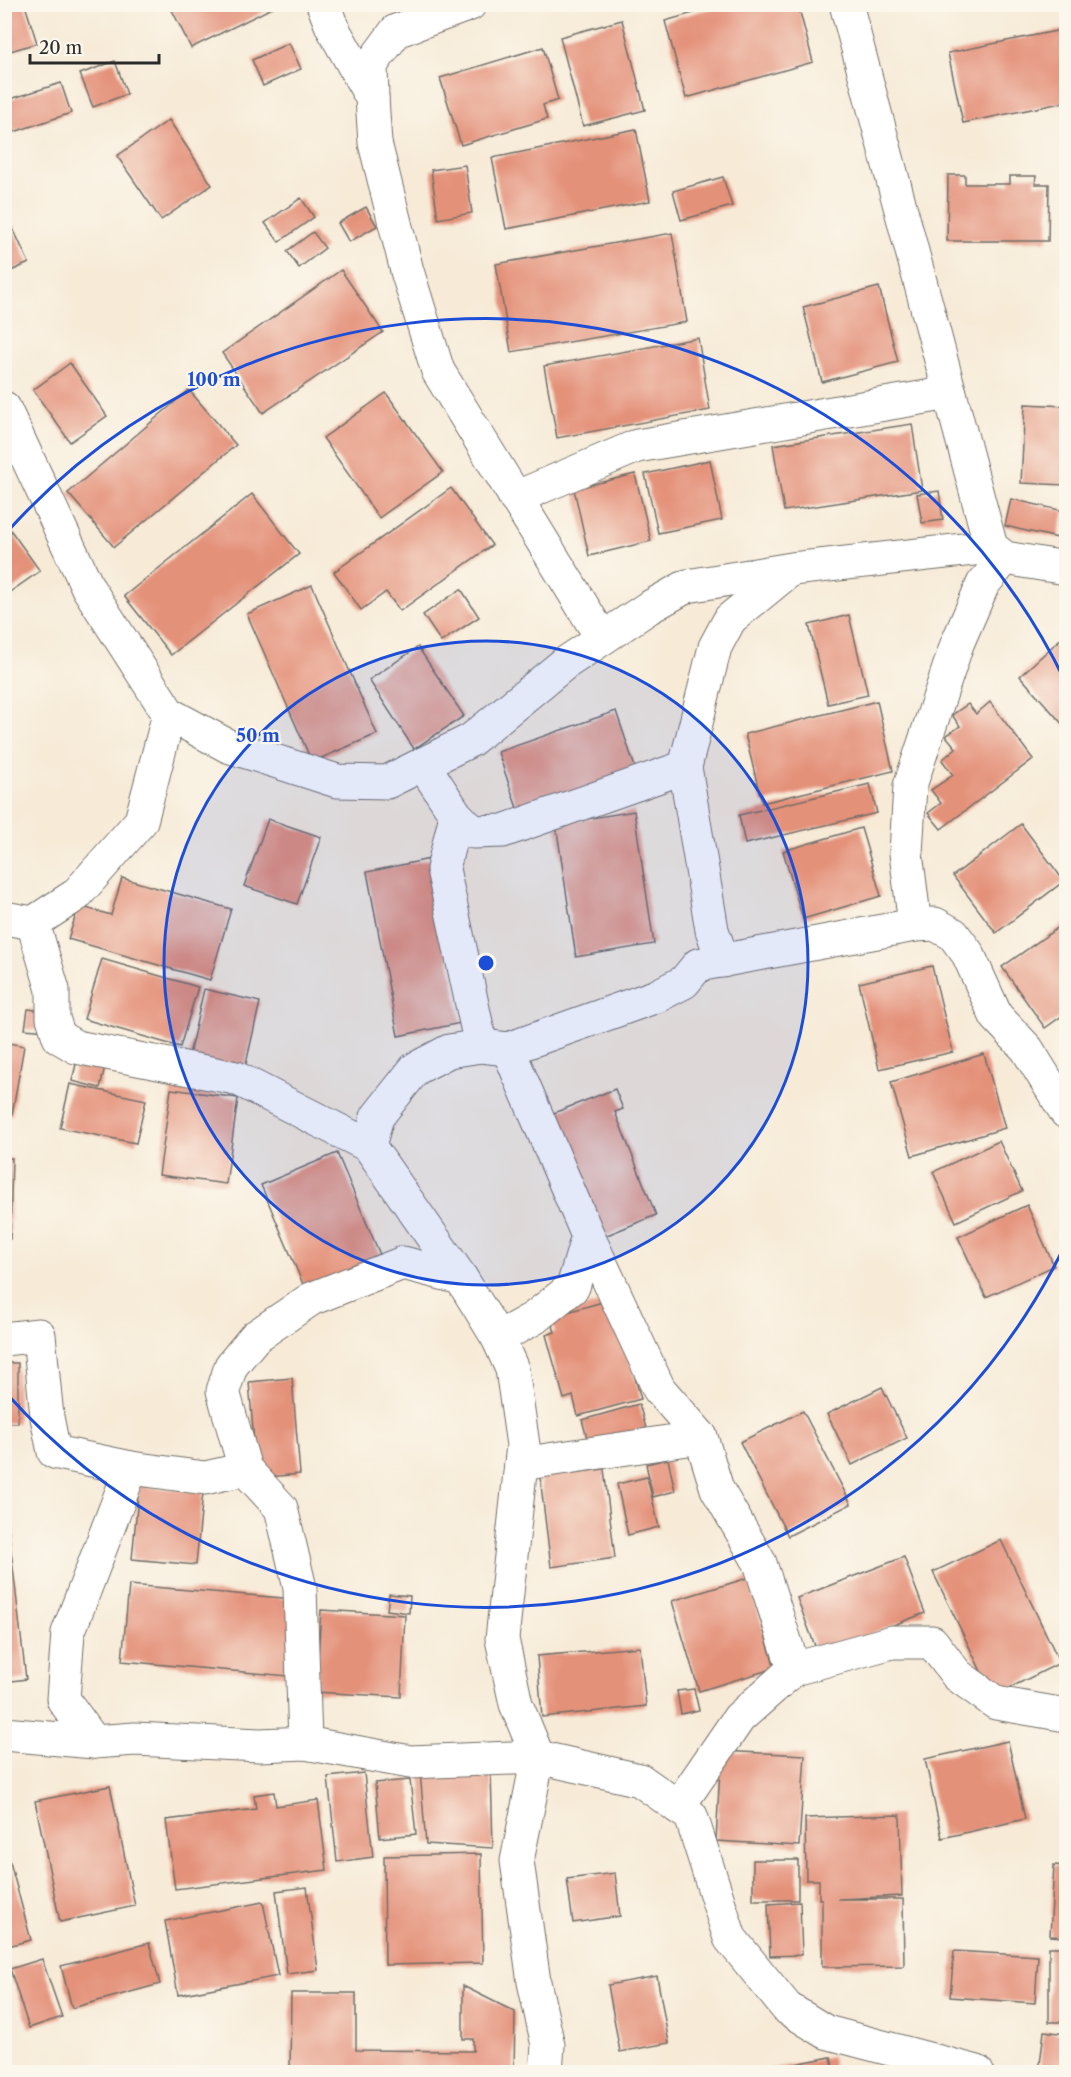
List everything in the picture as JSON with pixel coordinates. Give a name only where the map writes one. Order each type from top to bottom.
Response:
[{"type":"street","points":[[323,4],[332,27],[372,98]]},
{"type":"street","points":[[470,4],[396,31],[371,65],[375,143],[407,271],[438,370],[602,638]]},
{"type":"street","points":[[846,4],[950,393],[998,553],[957,644],[910,786],[906,853],[915,925]]},
{"type":"street","points":[[515,498],[637,446],[950,393]]},
{"type":"street","points":[[4,408],[88,588],[169,714],[228,746],[337,781],[387,782],[471,740],[564,664],[687,586],[792,569],[998,553],[1066,568]]},
{"type":"street","points":[[723,961],[712,930],[685,767],[715,647],[730,619],[792,569]]},
{"type":"street","points":[[169,714],[141,821],[76,896],[19,920],[53,990],[53,1018],[59,1036],[76,1047],[236,1078],[369,1146],[461,1278],[498,1338],[512,1369],[523,1445],[502,1639],[516,1704],[538,1757],[517,1861],[534,1982],[548,2045],[546,2073]]},
{"type":"street","points":[[423,764],[456,815],[473,832],[503,831],[685,767]]},
{"type":"street","points":[[456,815],[443,869],[494,1047],[588,1236],[659,1389],[701,1437],[717,1489],[760,1563],[794,1669]]},
{"type":"street","points":[[369,1146],[377,1118],[415,1070],[450,1051],[494,1047],[657,996],[684,982],[698,965],[915,925],[935,924],[953,934],[968,954],[996,1016],[1027,1049],[1066,1112]]},
{"type":"street","points":[[498,1338],[534,1318],[573,1287],[588,1236]]},
{"type":"street","points":[[305,1743],[300,1588],[281,1508],[245,1469],[224,1391],[231,1366],[255,1337],[311,1299],[403,1263],[461,1278]]},
{"type":"street","points":[[4,1339],[39,1335],[47,1417],[54,1452],[131,1468],[205,1478],[245,1469]]},
{"type":"street","points":[[521,1464],[701,1437]]},
{"type":"street","points":[[94,1742],[63,1699],[68,1633],[131,1468]]},
{"type":"street","points":[[678,1807],[739,1718],[794,1669],[892,1642],[932,1642],[957,1675],[996,1703],[1066,1715]]},
{"type":"street","points":[[4,1734],[94,1742],[135,1739],[260,1745],[305,1743],[410,1762],[538,1757],[640,1780],[691,1816],[730,1938],[787,2008],[826,2032],[977,2073]]},
{"type":"building","points":[[169,4],[275,4],[276,6],[191,48]]},
{"type":"building","points":[[725,4],[798,4],[813,62],[686,98],[665,21]]},
{"type":"building","points":[[4,5],[25,5],[37,43],[4,53]]},
{"type":"building","points":[[622,20],[645,110],[583,126],[560,37]]},
{"type":"building","points":[[1066,29],[1066,102],[963,123],[948,53]]},
{"type":"building","points":[[289,43],[301,69],[263,86],[252,60]]},
{"type":"building","points":[[543,47],[558,100],[543,105],[547,119],[461,145],[440,78]]},
{"type":"building","points":[[115,61],[127,94],[93,107],[80,74]]},
{"type":"building","points":[[61,83],[71,113],[14,132],[4,101]]},
{"type":"building","points":[[169,120],[212,185],[161,220],[117,156]]},
{"type":"building","points":[[636,129],[650,201],[506,229],[492,158]]},
{"type":"building","points":[[465,165],[472,213],[438,219],[431,170]]},
{"type":"building","points":[[948,175],[965,175],[965,184],[1010,184],[1010,176],[1036,176],[1035,184],[1049,184],[1048,241],[947,241]]},
{"type":"building","points":[[723,177],[732,206],[681,220],[673,191]]},
{"type":"building","points":[[301,198],[314,217],[279,242],[265,223]]},
{"type":"building","points":[[366,207],[377,226],[349,242],[338,223]]},
{"type":"building","points":[[4,209],[29,263],[4,274]]},
{"type":"building","points":[[313,232],[325,248],[299,268],[287,251]]},
{"type":"building","points":[[672,233],[687,322],[511,352],[496,264]]},
{"type":"building","points":[[341,270],[383,332],[263,413],[222,353]]},
{"type":"building","points":[[879,287],[898,362],[822,382],[803,307]]},
{"type":"building","points":[[698,338],[710,410],[557,438],[544,366]]},
{"type":"building","points":[[70,363],[107,416],[70,442],[33,390]]},
{"type":"building","points":[[189,390],[236,445],[114,547],[68,493]]},
{"type":"building","points":[[386,393],[443,472],[379,518],[323,438]]},
{"type":"building","points":[[1025,404],[1066,406],[1066,485],[1021,483]]},
{"type":"building","points":[[912,424],[922,490],[784,511],[773,445]]},
{"type":"building","points":[[710,460],[722,520],[658,533],[645,474]]},
{"type":"building","points":[[635,474],[651,541],[589,556],[574,489]]},
{"type":"building","points":[[451,488],[492,545],[400,611],[386,592],[361,610],[334,572]]},
{"type":"building","points":[[939,491],[943,520],[922,523],[917,494]]},
{"type":"building","points":[[252,494],[299,554],[171,655],[124,596]]},
{"type":"building","points":[[1011,499],[1064,511],[1058,538],[1005,526]]},
{"type":"building","points":[[4,521],[40,571],[4,596]]},
{"type":"building","points":[[312,585],[377,734],[312,762],[247,614]]},
{"type":"building","points":[[461,589],[479,617],[441,642],[423,615]]},
{"type":"building","points":[[849,615],[868,695],[828,704],[809,625]]},
{"type":"building","points":[[1066,634],[1066,728],[1020,676]]},
{"type":"building","points":[[418,647],[464,716],[414,749],[369,680]]},
{"type":"building","points":[[877,701],[893,771],[762,803],[745,734]]},
{"type":"building","points":[[990,702],[1033,759],[941,829],[928,813],[941,803],[931,790],[953,775],[942,760],[956,748],[946,736],[960,726],[952,715],[968,704],[976,714]]},
{"type":"building","points":[[616,711],[637,773],[519,814],[498,752]]},
{"type":"building","points":[[870,784],[877,813],[745,844],[739,815]]},
{"type":"building","points":[[634,811],[654,944],[576,957],[556,824]]},
{"type":"building","points":[[268,819],[321,837],[297,904],[244,886]]},
{"type":"building","points":[[1021,824],[1064,881],[996,933],[953,876]]},
{"type":"building","points":[[861,828],[881,896],[803,919],[783,851]]},
{"type":"building","points":[[430,859],[461,1023],[398,1036],[367,872]]},
{"type":"building","points":[[122,878],[231,909],[210,980],[68,939],[79,906],[111,915]]},
{"type":"building","points":[[1066,922],[1066,1013],[1045,1028],[1002,967]]},
{"type":"building","points":[[102,959],[198,987],[180,1047],[84,1019]]},
{"type":"building","points":[[932,966],[953,1052],[879,1069],[859,983]]},
{"type":"building","points":[[204,989],[260,1002],[243,1077],[187,1064]]},
{"type":"building","points":[[28,1009],[50,1012],[48,1031],[25,1029]]},
{"type":"building","points":[[4,1042],[24,1046],[12,1115],[4,1114]]},
{"type":"building","points":[[984,1054],[1005,1128],[912,1156],[891,1082]]},
{"type":"building","points":[[78,1056],[106,1062],[100,1088],[72,1081]]},
{"type":"building","points":[[70,1084],[146,1100],[136,1143],[60,1128]]},
{"type":"building","points":[[171,1089],[238,1098],[226,1184],[159,1175]]},
{"type":"building","points":[[615,1089],[623,1109],[615,1112],[656,1215],[595,1240],[546,1116]]},
{"type":"building","points":[[999,1141],[1022,1191],[956,1222],[933,1172]]},
{"type":"building","points":[[337,1153],[384,1264],[308,1296],[261,1185]]},
{"type":"building","points":[[4,1158],[12,1158],[10,1239],[4,1239]]},
{"type":"building","points":[[1027,1205],[1054,1266],[986,1297],[958,1237]]},
{"type":"building","points":[[613,1299],[641,1399],[578,1416],[573,1396],[564,1399],[546,1335],[555,1332],[550,1317]]},
{"type":"building","points":[[4,1363],[18,1363],[18,1423],[4,1423]]},
{"type":"building","points":[[292,1378],[300,1474],[257,1478],[249,1382]]},
{"type":"building","points":[[882,1387],[907,1438],[852,1465],[827,1414]]},
{"type":"building","points":[[639,1404],[646,1428],[589,1445],[582,1420]]},
{"type":"building","points":[[803,1411],[851,1504],[788,1536],[740,1442]]},
{"type":"building","points":[[668,1459],[675,1491],[653,1497],[646,1464]]},
{"type":"building","points":[[604,1469],[615,1558],[551,1567],[540,1477]]},
{"type":"building","points":[[647,1477],[659,1527],[628,1535],[617,1484]]},
{"type":"building","points":[[139,1486],[203,1492],[196,1565],[132,1559]]},
{"type":"building","points":[[5,1525],[8,1525],[26,1679],[5,1682]]},
{"type":"building","points":[[1001,1540],[1060,1663],[993,1696],[933,1572]]},
{"type":"building","points":[[904,1557],[925,1613],[818,1654],[797,1598]]},
{"type":"building","points":[[748,1578],[775,1668],[699,1691],[672,1601]]},
{"type":"building","points":[[129,1585],[295,1599],[288,1676],[122,1661]]},
{"type":"building","points":[[389,1594],[410,1596],[409,1613],[387,1610]]},
{"type":"building","points":[[321,1610],[405,1615],[401,1697],[316,1692]]},
{"type":"building","points":[[640,1647],[646,1706],[542,1717],[537,1656]]},
{"type":"building","points":[[694,1689],[699,1710],[681,1714],[677,1691]]},
{"type":"building","points":[[1008,1741],[1025,1819],[942,1838],[925,1759]]},
{"type":"building","points":[[721,1751],[805,1755],[799,1846],[716,1841]]},
{"type":"building","points":[[420,1771],[491,1771],[493,1848],[426,1844]]},
{"type":"building","points":[[364,1773],[373,1857],[337,1862],[328,1777]]},
{"type":"building","points":[[410,1780],[416,1834],[380,1838],[375,1783]]},
{"type":"building","points":[[110,1786],[135,1906],[60,1922],[35,1801]]},
{"type":"building","points":[[274,1792],[276,1806],[318,1800],[327,1870],[175,1889],[166,1820],[256,1809],[254,1795]]},
{"type":"building","points":[[900,1815],[902,1896],[838,1899],[903,1899],[904,1966],[822,1967],[822,1899],[819,1899],[819,1880],[806,1880],[805,1818]]},
{"type":"building","points":[[481,1854],[483,1963],[385,1965],[384,1856]]},
{"type":"building","points":[[753,1860],[798,1860],[798,1900],[753,1900]]},
{"type":"building","points":[[10,1862],[31,1940],[4,1947],[4,1864]]},
{"type":"building","points":[[1054,1865],[1066,1866],[1066,1937],[1050,1936]]},
{"type":"building","points":[[615,1873],[620,1916],[573,1923],[567,1879]]},
{"type":"building","points":[[307,1887],[318,1970],[287,1974],[276,1891]]},
{"type":"building","points":[[263,1902],[278,1976],[178,1995],[165,1921]]},
{"type":"building","points":[[800,1902],[802,1955],[770,1956],[768,1904]]},
{"type":"building","points":[[149,1943],[160,1984],[72,2008],[61,1966]]},
{"type":"building","points":[[1049,1947],[1066,1947],[1066,2022],[1049,2022]]},
{"type":"building","points":[[954,1951],[1038,1956],[1035,2003],[950,1997]]},
{"type":"building","points":[[42,1959],[62,2017],[29,2028],[10,1969]]},
{"type":"building","points":[[657,1976],[669,2043],[620,2052],[608,1985]]},
{"type":"building","points":[[463,1986],[515,2012],[514,2072],[290,2072],[291,1993],[356,1993],[356,2050],[473,2051],[473,2039],[463,2039]]},
{"type":"building","points":[[1044,2031],[1066,2034],[1066,2072],[1039,2072]]},
{"type":"building","points":[[831,2057],[834,2072],[759,2072],[759,2071]]}]
